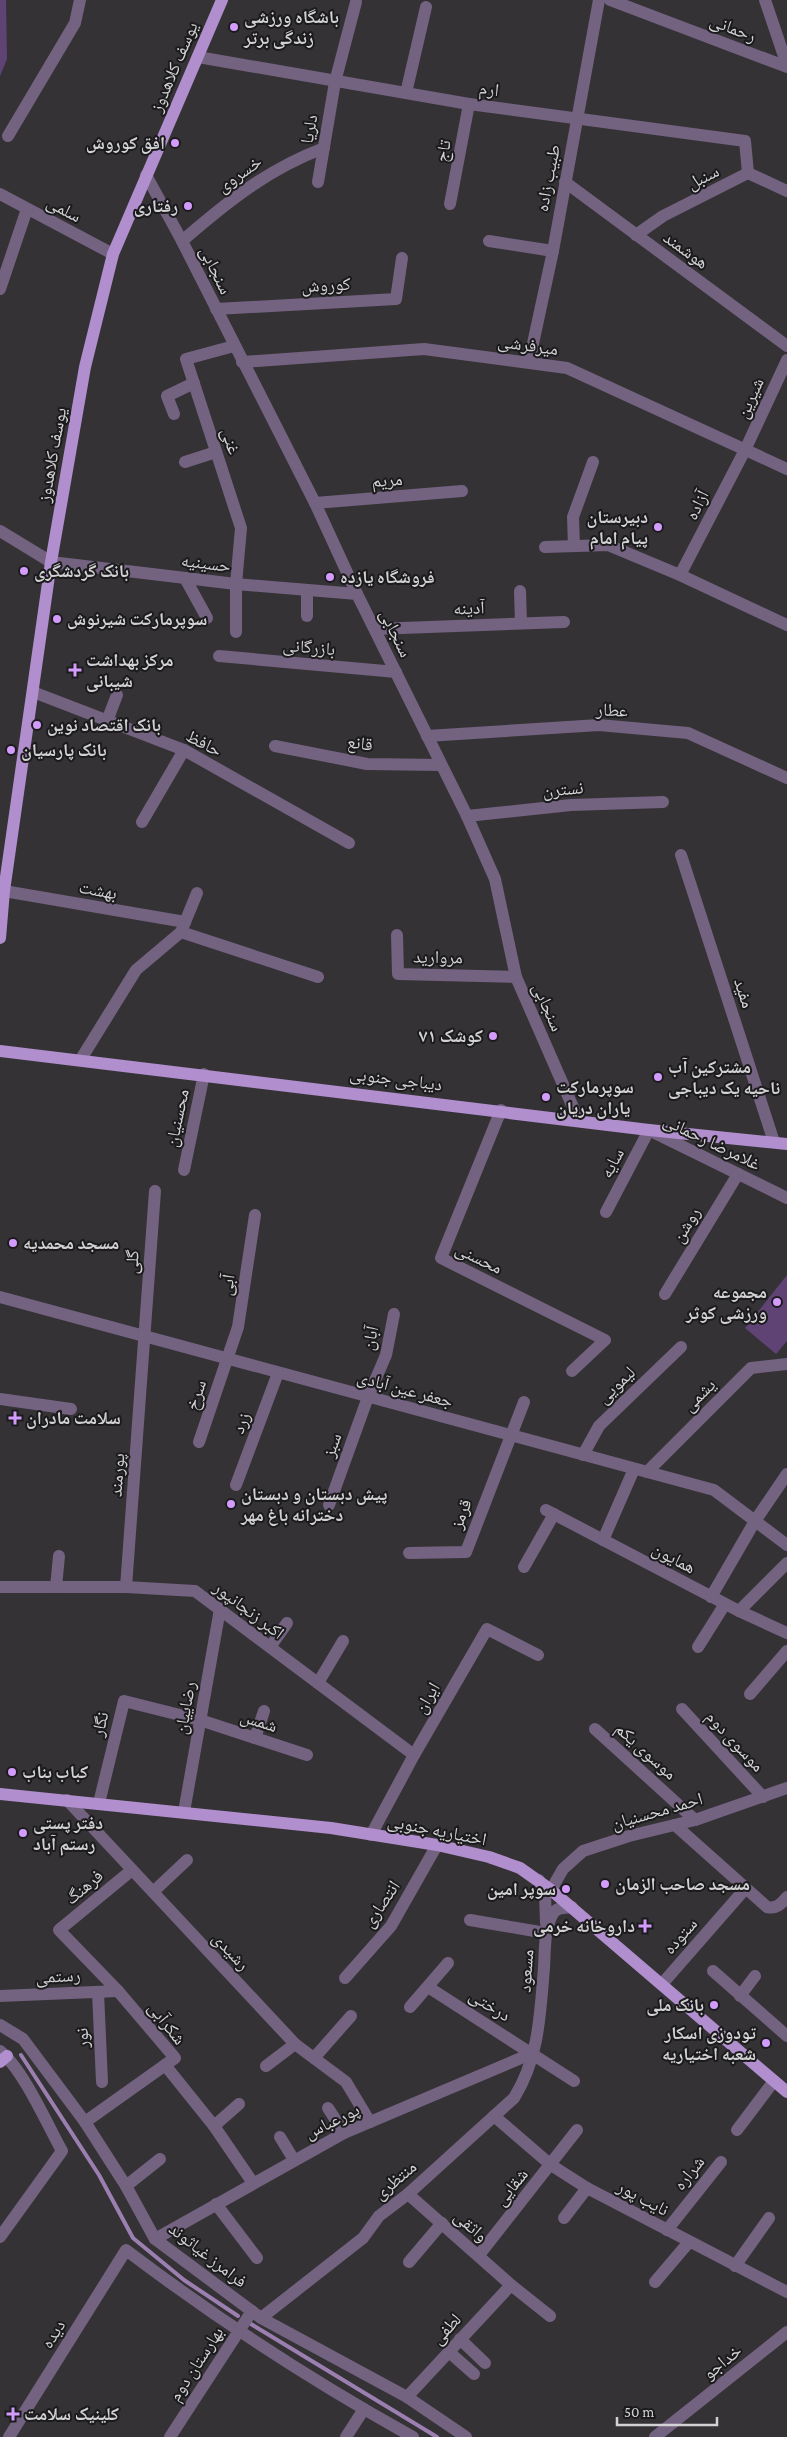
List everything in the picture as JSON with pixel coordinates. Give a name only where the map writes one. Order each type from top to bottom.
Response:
[{"type":"main road","name":"یوسف کلاهدوز","points":[[0,938],[4,891],[34,692],[51,562],[86,367],[113,254],[222,0]]},
{"type":"main road","name":"دیباجی جنوبی","points":[[0,1050],[501,1110],[649,1130],[781,1143]]},
{"type":"main road","name":"اختیاریه جنوبی","points":[[0,1794],[184,1812],[372,1835],[438,1845],[489,1857],[520,1868],[539,1880],[572,1907],[787,2092]]},
{"type":"street","points":[[8,136],[75,23],[80,0]]},
{"type":"street","name":"طبیب زاده","points":[[529,362],[553,251],[599,0]]},
{"type":"street","name":"رحمانی","points":[[610,0],[787,66]]},
{"type":"street","points":[[766,0],[787,66]]},
{"type":"street","name":"دلریا","points":[[318,182],[335,82],[356,2]]},
{"type":"street","points":[[406,93],[426,7]]},
{"type":"street","name":"ارم","points":[[198,57],[469,104],[745,140],[748,173]]},
{"type":"street","name":"تاج","points":[[450,204],[469,104]]},
{"type":"street","name":"خسروی","points":[[182,241],[256,181],[294,159],[324,148]]},
{"type":"street","name":"سنبل","points":[[636,235],[663,216],[748,173],[787,191]]},
{"type":"street","name":"سنجابی","points":[[146,175],[182,241],[315,503],[357,594],[467,816],[494,879],[516,976],[579,1121]]},
{"type":"street","name":"هوشمند","points":[[565,182],[787,346]]},
{"type":"street","name":"سلمی","points":[[0,194],[113,254]]},
{"type":"street","points":[[0,289],[27,209]]},
{"type":"street","points":[[489,241],[553,251]]},
{"type":"street","name":"کوروش","points":[[216,309],[396,299],[402,258]]},
{"type":"street","name":"غنی","points":[[234,346],[186,359],[242,528],[236,584],[236,632]]},
{"type":"street","name":"میرفرشی","points":[[242,362],[424,348],[567,368],[787,469]]},
{"type":"street","name":"شیرین","points":[[745,450],[787,360]]},
{"type":"street","points":[[174,414],[166,396],[194,383]]},
{"type":"street","name":"آزاده","points":[[680,575],[745,450]]},
{"type":"street","points":[[185,462],[216,452]]},
{"type":"street","points":[[574,546],[573,517],[593,462]]},
{"type":"street","name":"مریم","points":[[315,503],[462,492]]},
{"type":"street","points":[[0,531],[51,562]]},
{"type":"street","points":[[545,547],[608,545],[680,575],[787,625]]},
{"type":"street","name":"حسینیه","points":[[51,562],[236,584],[357,594]]},
{"type":"street","points":[[185,578],[207,618]]},
{"type":"street","points":[[307,590],[307,616]]},
{"type":"street","points":[[520,591],[521,623]]},
{"type":"street","name":"آدینه","points":[[375,629],[564,622]]},
{"type":"street","name":"بازرگانی","points":[[218,656],[396,672]]},
{"type":"street","name":"حافظ","points":[[34,692],[184,750],[349,843]]},
{"type":"street","points":[[107,721],[117,695]]},
{"type":"street","name":"عطار","points":[[427,736],[599,725],[688,733],[787,777]]},
{"type":"street","name":"قانع","points":[[275,746],[367,764],[441,765]]},
{"type":"street","points":[[142,822],[184,750]]},
{"type":"street","name":"نسترن","points":[[467,816],[571,805],[663,802]]},
{"type":"street","name":"مفید","points":[[681,855],[781,1143]]},
{"type":"street","name":"بهشت","points":[[4,891],[183,927],[318,977]]},
{"type":"street","points":[[81,1059],[136,970],[183,927],[197,893]]},
{"type":"street","name":"مروارید","points":[[398,934],[398,974],[516,976]]},
{"type":"street","name":"محسنیان","points":[[184,1170],[204,1074]]},
{"type":"street","name":"محسنی","points":[[501,1110],[441,1258],[605,1340],[572,1371]]},
{"type":"street","name":"غلامرضا رحمانی","points":[[649,1130],[787,1198]]},
{"type":"street","name":"سایه","points":[[606,1212],[649,1130]]},
{"type":"street","name":"روشن","points":[[665,1294],[738,1174]]},
{"type":"street","name":"گلی","points":[[145,1335],[155,1190]]},
{"type":"street","name":"آبی","points":[[226,1359],[238,1326],[255,1215]]},
{"type":"street","name":"جعفر عین آبادی","points":[[0,1297],[714,1490],[787,1545]]},
{"type":"street","name":"آبان","points":[[368,1397],[386,1355],[394,1314]]},
{"type":"street","name":"پورمند","points":[[126,1588],[145,1335]]},
{"type":"street","name":"لیمویی","points":[[583,1455],[599,1426],[681,1347]]},
{"type":"street","name":"سرخ","points":[[199,1442],[226,1359]]},
{"type":"street","name":"یشمی","points":[[647,1472],[751,1368],[787,1364]]},
{"type":"street","name":"زرد","points":[[236,1485],[278,1373]]},
{"type":"street","name":"سبز","points":[[329,1505],[368,1397]]},
{"type":"street","points":[[0,1399],[71,1409]]},
{"type":"street","points":[[510,1436],[524,1402]]},
{"type":"street","name":"قرمز","points":[[409,1553],[466,1552],[510,1436]]},
{"type":"street","points":[[603,1540],[634,1469]]},
{"type":"street","points":[[711,1597],[754,1521],[787,1474]]},
{"type":"street","name":"همایون","points":[[524,1567],[550,1512],[711,1597],[787,1633]]},
{"type":"street","points":[[56,1587],[59,1556]]},
{"type":"street","points":[[739,1611],[787,1563]]},
{"type":"street","name":"اکبر زنجانپور","points":[[0,1587],[126,1588],[195,1591],[414,1755]]},
{"type":"street","points":[[698,1647],[725,1604]]},
{"type":"street","name":"رضاییان","points":[[184,1812],[220,1610]]},
{"type":"street","points":[[270,1647],[287,1623]]},
{"type":"street","name":"ایران","points":[[372,1835],[414,1755],[487,1629],[538,1655]]},
{"type":"street","points":[[318,1683],[343,1641]]},
{"type":"street","points":[[750,1694],[787,1651]]},
{"type":"street","name":"نگار","points":[[98,1803],[124,1701],[200,1720]]},
{"type":"street","name":"موسوی دوم","points":[[682,1709],[763,1797]]},
{"type":"street","points":[[255,1738],[264,1711]]},
{"type":"street","name":"شمس","points":[[200,1720],[307,1755]]},
{"type":"street","name":"موسوی یکم","points":[[595,1729],[695,1820]]},
{"type":"street","name":"احمد محسنیان","points":[[551,1890],[564,1869],[583,1851],[629,1836],[695,1820],[786,1789]]},
{"type":"street","name":"رشیدی","points":[[68,1800],[295,2044],[346,2082],[370,2122]]},
{"type":"street","points":[[675,1825],[744,1889],[767,1906],[773,1908],[781,1904],[787,1897]]},
{"type":"street","name":"انتصاری","points":[[345,1978],[391,1926],[438,1845]]},
{"type":"street","points":[[153,1892],[187,1860]]},
{"type":"street","name":"فرهنگ","points":[[59,1930],[132,1870]]},
{"type":"street","points":[[470,1920],[546,1933],[545,1894],[539,1880]]},
{"type":"street","name":"ستوده","points":[[662,1984],[744,1889]]},
{"type":"street","name":"مسعود","points":[[534,2053],[540,2011],[546,1933],[553,1914],[560,1908],[572,1907]]},
{"type":"street","name":"شکرآبی","points":[[59,1930],[118,1991],[175,2058],[85,2122]]},
{"type":"street","points":[[410,2007],[448,1963]]},
{"type":"street","points":[[713,1971],[787,2036]]},
{"type":"street","points":[[740,1996],[755,1976]]},
{"type":"street","name":"درختی","points":[[428,1987],[534,2053],[574,2081]]},
{"type":"street","name":"رستمی","points":[[0,1996],[118,1991]]},
{"type":"street","name":"نور","points":[[98,1992],[102,2082]]},
{"type":"street","points":[[314,2058],[351,2016]]},
{"type":"street","name":"فرامرز غیاثوند","points":[[0,2025],[23,2039],[85,2122],[126,2186],[155,2239],[257,2314],[407,2397],[466,2437]]},
{"type":"street","points":[[266,2066],[295,2044]]},
{"type":"street","name":"منتظری","points":[[257,2314],[363,2238],[380,2216],[408,2194],[514,2098],[526,2079],[534,2053]]},
{"type":"street","name":"پورعباس","points":[[155,2239],[344,2133],[534,2053]]},
{"type":"street","points":[[0,2237],[62,2151],[25,2083],[2,2056]]},
{"type":"street","points":[[165,2065],[214,2126],[254,2183]]},
{"type":"street","points":[[737,2130],[774,2081]]},
{"type":"street","points":[[214,2126],[239,2104]]},
{"type":"street","points":[[328,2108],[344,2133]]},
{"type":"street","name":"نایب پور","points":[[494,2116],[551,2165],[587,2188],[787,2292]]},
{"type":"street","name":"شقایی","points":[[478,2255],[577,2130]]},
{"type":"street","points":[[280,2137],[294,2160]]},
{"type":"street","points":[[126,2186],[160,2159]]},
{"type":"street","name":"شراره","points":[[667,2230],[721,2162]]},
{"type":"street","points":[[564,2218],[587,2188]]},
{"type":"street","name":"واثقی","points":[[408,2194],[511,2285],[550,2316]]},
{"type":"street","points":[[216,2204],[257,2258]]},
{"type":"street","points":[[735,2266],[769,2218]]},
{"type":"street","points":[[410,2262],[442,2224]]},
{"type":"street","points":[[655,2282],[690,2242]]},
{"type":"street","name":"دیده","points":[[9,2437],[126,2250],[239,2330]]},
{"type":"street","name":"لطفی","points":[[407,2397],[511,2285]]},
{"type":"street","name":"بهارستان دوم","points":[[170,2437],[239,2330],[257,2314]]},
{"type":"street","points":[[239,2330],[364,2410],[414,2437]]},
{"type":"street","name":"خداجو","points":[[655,2437],[787,2332]]},
{"type":"street","points":[[460,2339],[485,2363]]},
{"type":"street","points":[[449,2352],[474,2374]]},
{"type":"street","points":[[346,2437],[364,2410]]},
{"type":"shaded area","points":[[0,0],[6,0],[7,59],[0,76]]},
{"type":"shaded area","name":"مجموعه ورزشی کوثر","points":[[787,1275],[787,1341],[776,1354],[745,1328]]},
{"type":"waterway","points":[[21,2055],[99,2175],[133,2238],[184,2280],[238,2316]]},
{"type":"waterway","points":[[251,2324],[437,2437]]},
{"type":"place","name":"باشگاه ورزشی زندگی برتر","points":[[234,27]]},
{"type":"place","name":"افق کوروش","points":[[175,143]]},
{"type":"place","name":"رفتاری","points":[[188,206]]},
{"type":"place","name":"دبیرستان پیام امام","points":[[658,527]]},
{"type":"place","name":"بانک گردشگری","points":[[24,571]]},
{"type":"place","name":"فروشگاه یازده","points":[[330,577]]},
{"type":"place","name":"سوپرمارکت شیرنوش","points":[[57,619]]},
{"type":"place","name":"مرکز بهداشت شیبانی","points":[[75,670]]},
{"type":"place","name":"بانک اقتصاد نوین","points":[[37,725]]},
{"type":"place","name":"بانک پارسیان","points":[[11,750]]},
{"type":"place","name":"کوشک ۷۱","points":[[493,1036]]},
{"type":"place","name":"مشترکین آب ناحیه یک دیباجی","points":[[658,1077]]},
{"type":"place","name":"سوپرمارکت یاران دریان","points":[[546,1097]]},
{"type":"place","name":"مسجد محمدیه","points":[[13,1243]]},
{"type":"place","name":"مجموعه ورزشی کوثر","points":[[777,1302]]},
{"type":"place","name":"سلامت مادران","points":[[15,1418]]},
{"type":"place","name":"پیش دبستان و دبستان دخترانه باغ مهر","points":[[231,1504]]},
{"type":"place","name":"کباب بناب","points":[[12,1772]]},
{"type":"place","name":"دفتر پستی رستم آباد","points":[[23,1833]]},
{"type":"place","name":"مسجد صاحب الزمان","points":[[605,1884]]},
{"type":"place","name":"سوپر امین","points":[[566,1889]]},
{"type":"place","name":"داروخانه خرمی","points":[[645,1926]]},
{"type":"place","name":"بانک ملی","points":[[714,2005]]},
{"type":"place","name":"تودوزی اسکار شعبه اختیاریه","points":[[766,2043]]},
{"type":"place","name":"کلینیک سلامت","points":[[13,2414]]}]
